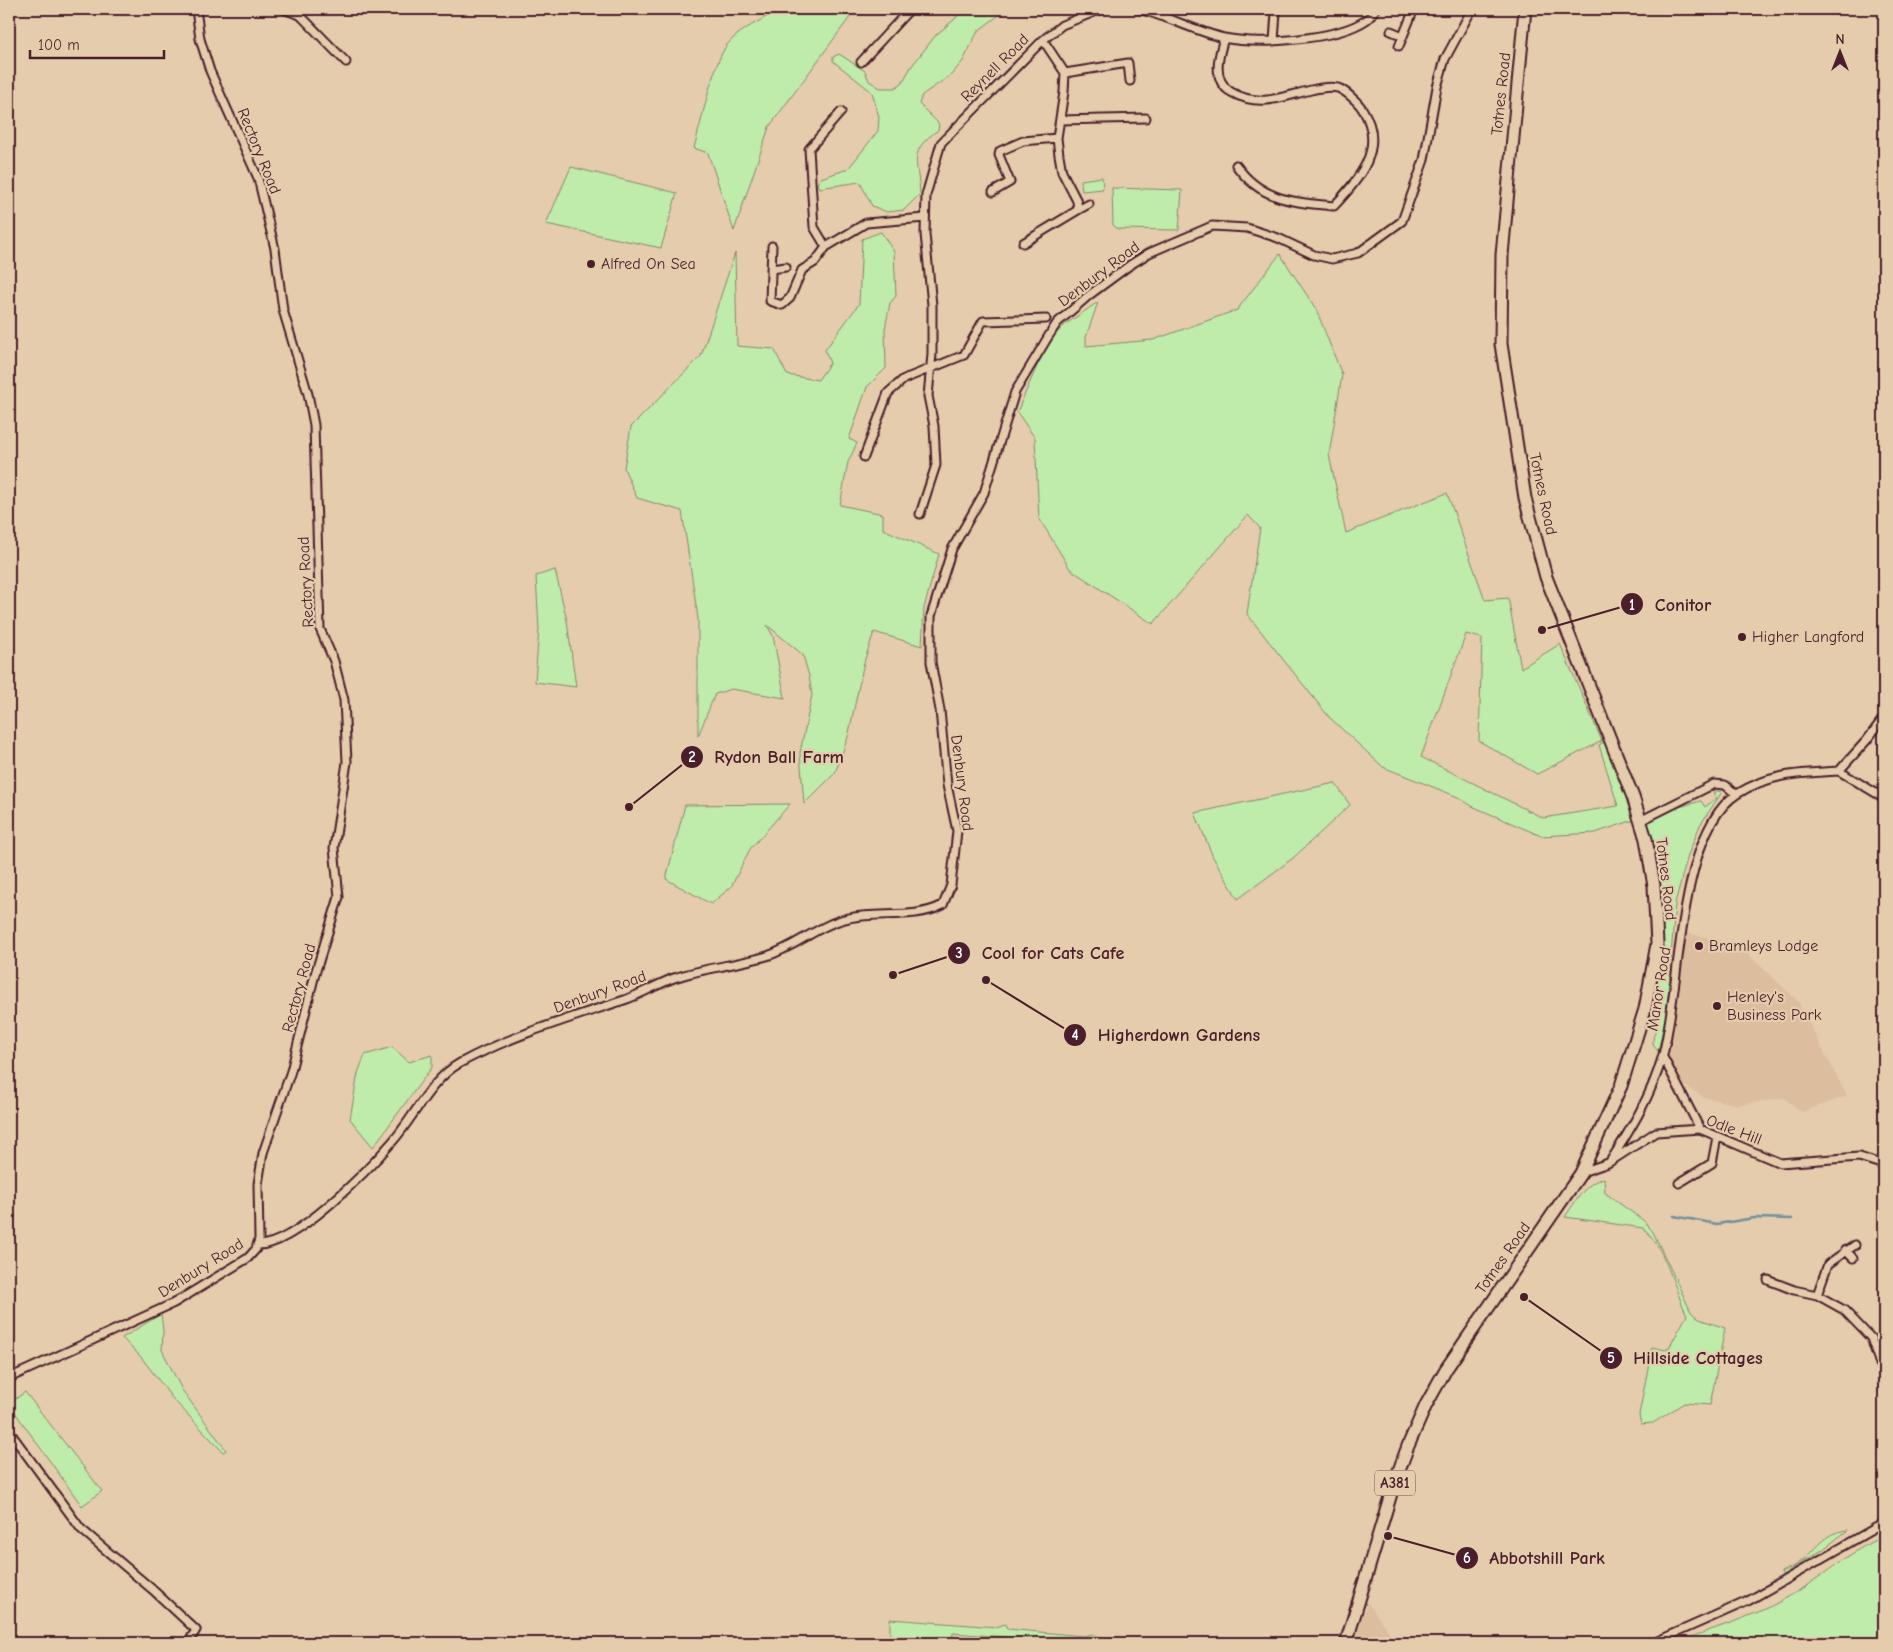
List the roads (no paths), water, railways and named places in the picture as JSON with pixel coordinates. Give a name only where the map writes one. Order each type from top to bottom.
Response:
[{"type":"main road","name":"Totnes Road","points":[[1346,1643],[1393,1487],[1426,1405],[1446,1369],[1581,1173],[1633,1055],[1651,982],[1656,944],[1652,868],[1640,821],[1546,576],[1525,498],[1501,344],[1502,254],[1525,9]]},
{"type":"street","name":"Rectory Road","points":[[196,9],[200,39],[210,71],[258,178],[275,249],[283,310],[308,394],[314,425],[320,628],[334,661],[344,710],[347,762],[334,848],[339,897],[315,974],[291,1071],[263,1152],[258,1184],[257,1245]]},
{"type":"street","points":[[283,9],[300,16],[346,62]]},
{"type":"street","points":[[861,62],[910,9]]},
{"type":"street","points":[[1076,9],[1079,17]]},
{"type":"street","name":"Reynell Road","points":[[925,218],[926,195],[941,142],[1043,40],[1079,17],[1102,9]]},
{"type":"street","points":[[1138,9],[1160,14],[1224,38],[1274,41],[1297,39],[1348,29],[1368,20],[1376,9]]},
{"type":"street","points":[[1399,46],[1414,9]]},
{"type":"street","name":"Denbury Road","points":[[9,1378],[174,1303],[248,1258],[257,1245],[264,1245],[282,1239],[329,1205],[394,1140],[444,1075],[473,1057],[526,1034],[630,998],[674,978],[769,955],[820,929],[849,918],[927,913],[943,905],[951,885],[957,830],[947,785],[940,710],[931,662],[931,616],[952,549],[984,494],[1015,392],[1058,323],[1088,296],[1130,264],[1149,253],[1212,226],[1247,228],[1278,238],[1314,255],[1332,259],[1358,253],[1402,221],[1424,160],[1437,86],[1445,58],[1472,9]]},
{"type":"street","points":[[1274,41],[1276,12]]},
{"type":"street","points":[[1391,31],[1403,36]]},
{"type":"street","points":[[1224,38],[1218,61],[1218,74],[1227,90],[1243,99],[1261,102],[1320,87],[1338,88],[1360,105],[1374,134],[1370,151],[1358,180],[1334,206],[1303,202],[1263,192],[1244,177],[1236,165]]},
{"type":"street","points":[[1043,40],[1065,73],[1058,138],[1062,172],[1077,201],[1078,210]]},
{"type":"street","points":[[1065,73],[1128,63],[1130,81]]},
{"type":"street","points":[[826,247],[814,227],[809,149],[841,112]]},
{"type":"street","points":[[1060,120],[1146,118]]},
{"type":"street","points":[[993,192],[1010,182],[999,155],[1000,151],[1023,141],[1058,138]]},
{"type":"street","points":[[1023,243],[1089,204]]},
{"type":"street","points":[[772,246],[770,301],[782,305],[790,298],[802,270],[815,262],[826,247],[866,223],[925,218],[932,305],[932,354],[929,369],[928,396],[934,426],[936,465],[920,514]]},
{"type":"street","points":[[771,269],[786,267]]},
{"type":"street","points":[[864,457],[888,393],[904,379],[964,355],[983,321],[1046,319]]},
{"type":"street","points":[[1839,771],[1867,740],[1884,717]]},
{"type":"street","points":[[1640,821],[1714,784],[1725,785],[1736,794],[1765,780],[1803,772],[1839,771],[1884,798]]},
{"type":"street","name":"Manor Road","points":[[1611,1160],[1643,1108],[1662,1057],[1676,985],[1682,932],[1697,857],[1712,821],[1736,794]]},
{"type":"street","points":[[1662,1057],[1700,1129]]},
{"type":"street","name":"Odle Hill","points":[[1581,1173],[1608,1163],[1656,1132],[1700,1129],[1780,1163],[1859,1157],[1884,1165]]},
{"type":"street","points":[[1678,1183],[1712,1163],[1718,1137]]},
{"type":"street","points":[[1817,1295],[1828,1264],[1845,1250],[1855,1246]]},
{"type":"street","points":[[1845,1250],[1853,1258]]},
{"type":"street","points":[[1768,1280],[1794,1290],[1817,1295],[1844,1310],[1871,1338],[1884,1376]]},
{"type":"street","points":[[9,1431],[81,1529],[153,1590],[196,1630],[188,1643]]},
{"type":"street","points":[[1653,1643],[1748,1600],[1884,1523]]},
{"type":"waterway","points":[[1674,1216],[1717,1224],[1754,1218],[1792,1219]]},
{"type":"place","name":"Alfred On Sea","points":[[591,264]]},
{"type":"place","name":"Conitor","points":[[1542,630]]},
{"type":"place","name":"Higher Langford","points":[[1742,637]]},
{"type":"place","name":"Rydon Ball Farm","points":[[629,807]]},
{"type":"place","name":"Bramleys Lodge","points":[[1699,946]]},
{"type":"place","name":"Cool for Cats Cafe","points":[[893,975]]},
{"type":"place","name":"Higherdown Gardens","points":[[986,980]]},
{"type":"place","name":"Henley's Business Park","points":[[1717,1006]]},
{"type":"place","name":"Hillside Cottages","points":[[1524,1297]]},
{"type":"place","name":"Abbotshill Park","points":[[1388,1536]]}]
